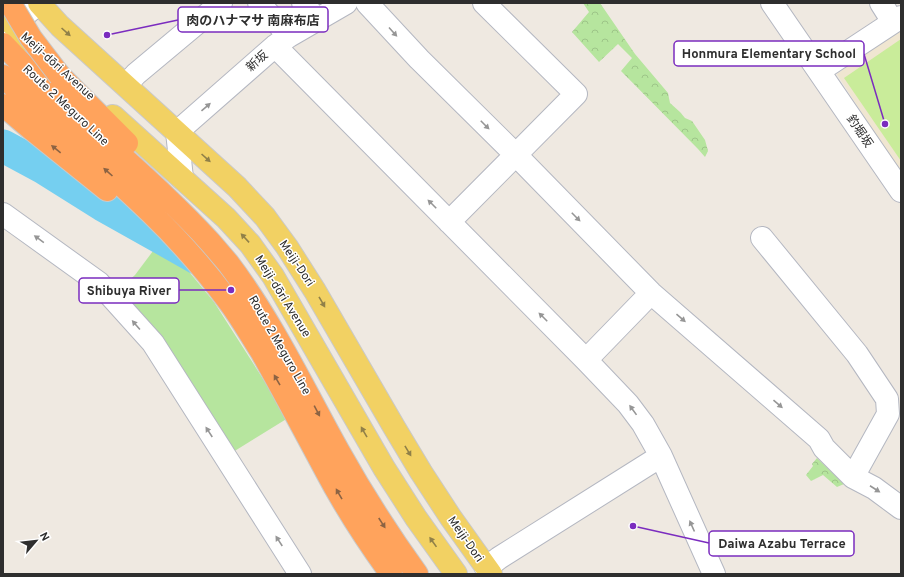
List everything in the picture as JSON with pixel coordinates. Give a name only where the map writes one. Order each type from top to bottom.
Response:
[{"type":"highway","points":[[10,3],[31,38],[60,76],[192,208],[221,246],[247,289]]},
{"type":"highway","name":"Route 2 Meguro Line","points":[[5,30],[23,65],[73,113],[161,192],[199,230],[226,261],[247,289],[264,316],[338,450],[367,499],[391,538],[417,574]]},
{"type":"highway","name":"Route 2 Meguro Line","points":[[3,76],[28,101],[152,213],[206,272],[247,329],[279,383],[327,473],[351,514],[391,574]]},
{"type":"highway","points":[[3,105],[124,204],[179,254],[247,329]]},
{"type":"main road","name":"Meiji-Dori","points":[[39,3],[60,26],[237,187],[265,217],[288,247],[315,291],[421,472],[488,571]]},
{"type":"main road","name":"Meiji-dōri Avenue","points":[[5,30],[34,46],[226,218],[250,244],[273,276],[384,468],[416,518],[456,574]]},
{"type":"street","points":[[5,30],[39,3]]},
{"type":"street","points":[[126,85],[136,74],[221,3]]},
{"type":"street","points":[[259,3],[282,41],[450,222],[628,404],[643,424],[661,456],[714,574]]},
{"type":"street","points":[[303,3],[317,20]]},
{"type":"street","name":"新坂","points":[[177,132],[282,41],[346,3]]},
{"type":"street","points":[[367,3],[410,51],[516,155],[651,293],[819,439],[824,448],[853,478],[874,488],[901,508]]},
{"type":"street","points":[[450,222],[576,94],[484,3]]},
{"type":"street","name":"釣堀坂","points":[[772,3],[901,191]]},
{"type":"street","points":[[819,71],[897,19],[881,3]]},
{"type":"street","points":[[177,132],[182,178]]},
{"type":"street","points":[[3,214],[99,283],[152,343],[300,574]]},
{"type":"street","points":[[762,238],[857,354],[887,399],[888,414],[853,478]]},
{"type":"street","points":[[586,360],[651,293]]},
{"type":"street","points":[[488,571],[500,558],[661,456]]},
{"type":"shaded area","points":[[901,28],[901,174],[837,74]]},
{"type":"green space","points":[[583,3],[600,3],[635,54],[668,93],[670,103],[685,118],[692,121],[705,140],[708,151],[705,157],[621,71],[632,58],[618,44],[599,62],[572,32],[589,12]]},
{"type":"green space","points":[[901,39],[901,161],[844,78]]},
{"type":"green space","points":[[162,239],[214,302],[288,418],[225,457],[115,293],[135,275]]},
{"type":"green space","points":[[817,458],[844,484],[837,487],[823,475],[811,481],[806,475]]},
{"type":"waterway","points":[[3,146],[44,168],[103,205],[199,259]]},
{"type":"place","name":"肉のハナマサ 南麻布店","points":[[107,35]]},
{"type":"place","name":"Honmura Elementary School","points":[[885,124]]},
{"type":"place","name":"Shibuya River","points":[[231,290]]},
{"type":"place","name":"Daiwa Azabu Terrace","points":[[633,526]]}]
